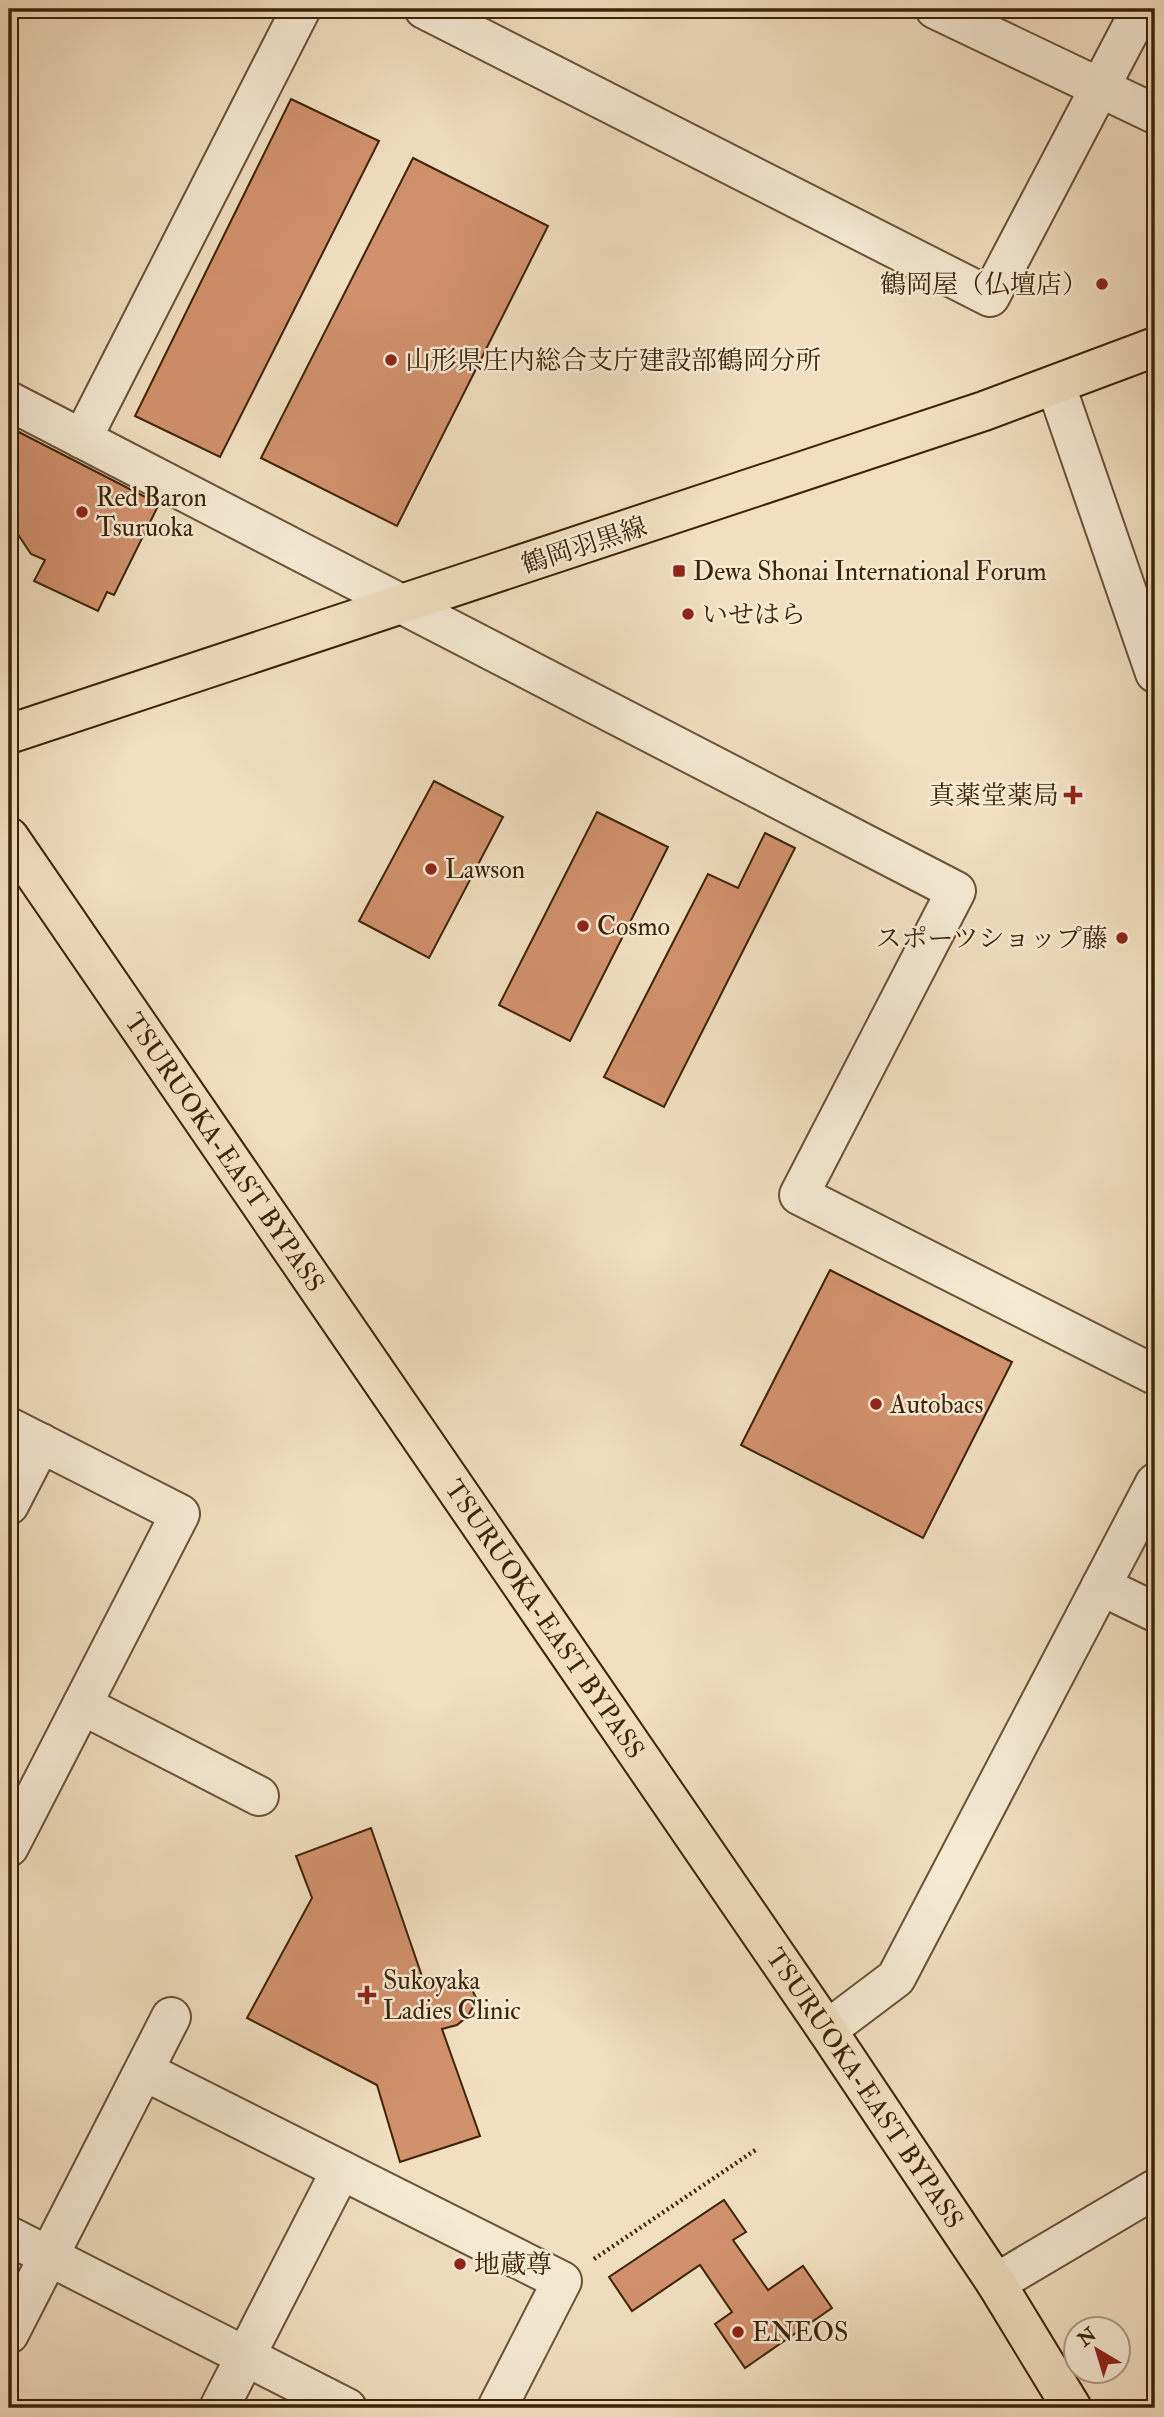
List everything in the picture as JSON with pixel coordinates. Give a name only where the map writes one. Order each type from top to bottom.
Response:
[{"type":"main road","name":"鶴岡羽黒線","points":[[9,734],[404,605],[1056,386],[1155,347]]},
{"type":"main road","name":"TSURUOKA-EAST BYPASS","points":[[9,837],[827,2030],[996,2283],[1072,2408]]},
{"type":"street","points":[[82,439],[301,9]]},
{"type":"street","points":[[424,9],[990,297],[1141,9]]},
{"type":"street","points":[[935,9],[1155,114]]},
{"type":"street","points":[[1056,386],[1155,673]]},
{"type":"street","points":[[9,401],[956,891],[799,1195],[1155,1375]]},
{"type":"street","points":[[9,1505],[25,1435],[180,1514],[10,1841]]},
{"type":"street","points":[[827,2030],[896,1978],[1155,1483]]},
{"type":"street","points":[[1101,1586],[1155,1612]]},
{"type":"street","points":[[82,1705],[259,1796]]},
{"type":"street","points":[[9,2334],[172,2018]]},
{"type":"street","points":[[144,2071],[562,2281],[497,2408]]},
{"type":"street","points":[[219,2408],[341,2170]]},
{"type":"street","points":[[996,2283],[1155,2189]]},
{"type":"street","points":[[9,2236],[347,2408]]},
{"type":"path","points":[[562,2281],[757,2149]]},
{"type":"building","points":[[291,99],[379,141],[220,457],[135,416]]},
{"type":"building","points":[[413,158],[548,226],[397,526],[261,458]]},
{"type":"building","name":"Red Baron Tsuruoka","points":[[9,427],[159,504],[114,595],[107,592],[98,611],[34,581],[45,560],[31,554],[9,521]]},
{"type":"building","name":"Lawson","points":[[434,781],[503,817],[429,958],[359,921]]},
{"type":"building","name":"Cosmo","points":[[597,812],[668,847],[570,1041],[499,1005]]},
{"type":"building","points":[[765,833],[795,848],[664,1107],[604,1077],[708,874],[738,888]]},
{"type":"building","name":"Autobacs","points":[[830,1270],[1012,1362],[923,1538],[741,1445]]},
{"type":"building","name":"Sukoyaka Ladies Clinic","points":[[371,1828],[424,1982],[439,1978],[461,1979],[469,1983],[477,2000],[468,2016],[457,2025],[442,2029],[480,2136],[400,2162],[377,2085],[247,2018],[312,1898],[296,1856]]},
{"type":"building","points":[[724,2200],[746,2232],[733,2240],[768,2290],[803,2266],[832,2308],[745,2368],[715,2324],[732,2312],[700,2265],[632,2311],[609,2277]]},
{"type":"place","name":"鶴岡屋（仏壇店）","points":[[1102,284]]},
{"type":"place","name":"山形県庄内総合支庁建設部鶴岡分所","points":[[391,360]]},
{"type":"place","name":"Red Baron Tsuruoka","points":[[82,512]]},
{"type":"place","name":"Dewa Shonai International Forum","points":[[679,571]]},
{"type":"place","name":"いせはら","points":[[688,614]]},
{"type":"place","name":"真薬堂薬局","points":[[1073,795]]},
{"type":"place","name":"Lawson","points":[[431,869]]},
{"type":"place","name":"Cosmo","points":[[583,926]]},
{"type":"place","name":"スポーツショップ藤","points":[[1122,938]]},
{"type":"place","name":"Autobacs","points":[[876,1404]]},
{"type":"place","name":"Sukoyaka Ladies Clinic","points":[[367,1995]]},
{"type":"place","name":"地蔵尊","points":[[460,2264]]},
{"type":"place","name":"ENEOS","points":[[738,2332]]}]
